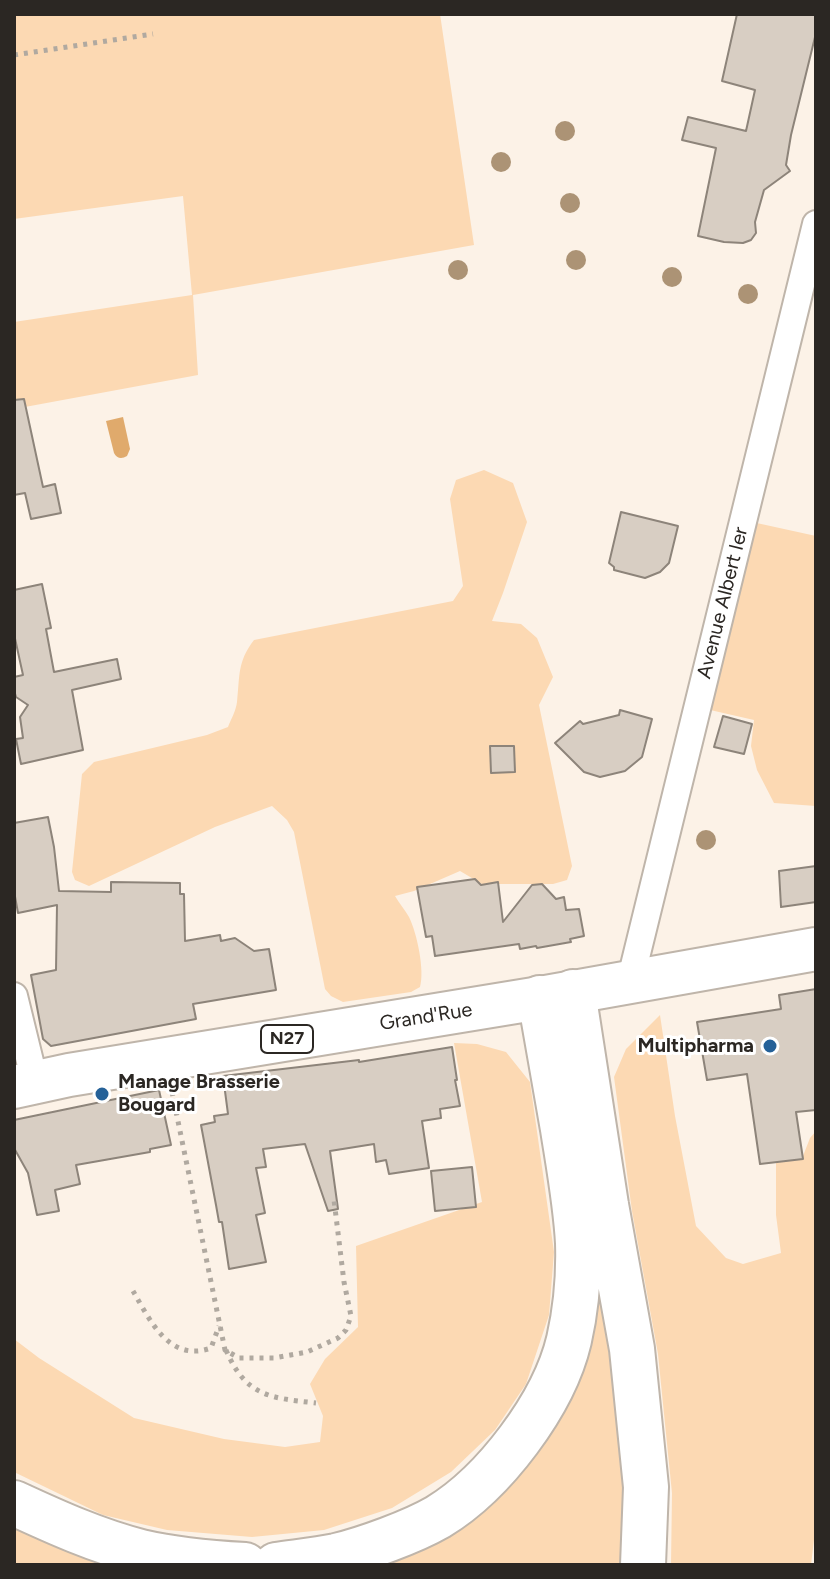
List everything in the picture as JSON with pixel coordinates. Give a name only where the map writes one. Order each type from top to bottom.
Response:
[{"type":"highway","points":[[276,1565],[338,1555],[384,1541],[437,1517],[472,1492],[511,1451],[556,1375],[569,1342],[575,1304],[578,1245],[556,995]]},
{"type":"highway","points":[[556,995],[606,1205],[632,1349],[646,1487],[643,1565]]},
{"type":"highway","points":[[14,1503],[106,1541],[142,1552],[199,1563],[245,1565]]},
{"type":"main road","name":"Grand'Rue","points":[[24,1085],[816,949]]},
{"type":"street","name":"Avenue Albert Ier","points":[[630,982],[816,224]]},
{"type":"street","points":[[14,996],[24,1085]]},
{"type":"path","points":[[14,55],[153,34]]},
{"type":"path","points":[[166,1059],[225,1350],[245,1382],[260,1392],[273,1398],[316,1403]]},
{"type":"path","points":[[225,1350],[239,1358],[274,1358],[307,1352],[338,1338],[346,1330],[351,1316],[334,1200]]},
{"type":"path","points":[[133,1291],[158,1333],[171,1344],[199,1352],[211,1348],[219,1325]]},
{"type":"shaded area","points":[[14,14],[440,14],[474,245],[193,295],[198,375],[14,409],[14,322],[192,295],[183,196],[14,219]]},
{"type":"shaded area","points":[[123,417],[130,449],[127,456],[120,458],[114,453],[106,421]]},
{"type":"shaded area","points":[[484,470],[513,483],[527,522],[492,621],[521,624],[537,638],[553,677],[539,705],[572,866],[567,880],[553,884],[482,884],[460,871],[395,896],[415,932],[421,962],[420,987],[411,992],[343,1002],[325,989],[294,832],[287,820],[272,806],[215,827],[89,886],[75,880],[72,872],[82,774],[94,762],[207,735],[228,727],[236,705],[242,662],[254,640],[453,601],[463,586],[450,499],[456,480]]},
{"type":"shaded area","points":[[743,520],[816,536],[816,806],[774,803],[757,770],[751,746],[754,720],[697,707]]},
{"type":"shaded area","points":[[660,1015],[696,1226],[726,1258],[743,1264],[781,1253],[776,1215],[776,1160],[803,1156],[816,1131],[816,1523],[811,1565],[671,1565],[672,1493],[658,1354],[632,1211],[614,1077],[626,1049]]},
{"type":"shaded area","points":[[454,1043],[477,1044],[506,1052],[530,1082],[554,1252],[549,1315],[526,1384],[495,1430],[451,1472],[392,1508],[324,1530],[252,1537],[167,1530],[103,1515],[14,1472],[14,1339],[134,1418],[224,1439],[285,1447],[320,1442],[323,1416],[310,1384],[325,1359],[358,1327],[356,1246],[482,1202]]},
{"type":"shaded area","points":[[594,1228],[613,1324],[633,1565],[342,1565],[507,1476]]},
{"type":"shaded area","points":[[14,1513],[153,1565],[14,1565]]},
{"type":"building","points":[[737,14],[816,14],[816,33],[786,165],[790,171],[764,190],[755,222],[756,233],[751,240],[743,243],[698,236],[716,148],[682,140],[688,117],[746,131],[755,90],[722,81]]},
{"type":"building","points":[[24,399],[43,487],[55,484],[61,513],[31,519],[25,493],[14,495],[14,400]]},
{"type":"building","points":[[621,512],[678,526],[669,563],[660,572],[645,578],[614,570],[609,563]]},
{"type":"building","points":[[42,584],[51,628],[46,629],[54,672],[117,659],[121,679],[72,690],[83,750],[21,764],[16,739],[23,738],[20,717],[28,705],[16,697],[14,690],[14,677],[23,675],[14,634],[14,590]]},
{"type":"building","points":[[620,710],[652,719],[642,757],[625,771],[600,777],[584,772],[555,743],[580,721],[583,724],[619,715]]},
{"type":"building","points":[[723,716],[752,724],[744,754],[714,747]]},
{"type":"building","points":[[490,746],[514,746],[515,772],[491,773]]},
{"type":"building","points":[[48,817],[59,891],[111,892],[111,882],[180,883],[180,894],[184,894],[185,941],[220,935],[221,941],[235,938],[254,951],[269,949],[276,990],[193,1004],[196,1019],[51,1046],[43,1039],[31,975],[56,970],[57,905],[18,913],[14,891],[14,823]]},
{"type":"building","points":[[816,866],[816,902],[781,907],[779,871]]},
{"type":"building","points":[[475,879],[481,885],[498,882],[503,922],[532,885],[542,884],[556,899],[564,897],[566,910],[579,909],[584,936],[570,939],[571,942],[537,948],[520,949],[519,944],[435,956],[432,936],[426,937],[417,887]]},
{"type":"building","points":[[816,989],[816,1110],[796,1112],[803,1159],[760,1164],[747,1074],[707,1080],[697,1022],[781,1009],[779,995]]},
{"type":"building","points":[[452,1047],[460,1106],[440,1109],[441,1118],[422,1121],[429,1168],[389,1174],[386,1160],[376,1162],[374,1144],[330,1151],[338,1209],[328,1211],[305,1144],[263,1149],[266,1167],[256,1168],[265,1213],[256,1215],[266,1262],[229,1269],[201,1125],[215,1122],[214,1116],[228,1114],[223,1076],[359,1062]]},
{"type":"building","points":[[159,1090],[171,1145],[150,1149],[150,1152],[76,1165],[80,1184],[55,1190],[59,1211],[37,1215],[28,1173],[14,1148],[14,1120]]},
{"type":"building","points":[[472,1167],[476,1207],[435,1211],[431,1171]]},
{"type":"place","name":"Multipharma","points":[[770,1046]]},
{"type":"place","name":"Manage Brasserie Bougard","points":[[102,1094]]}]
